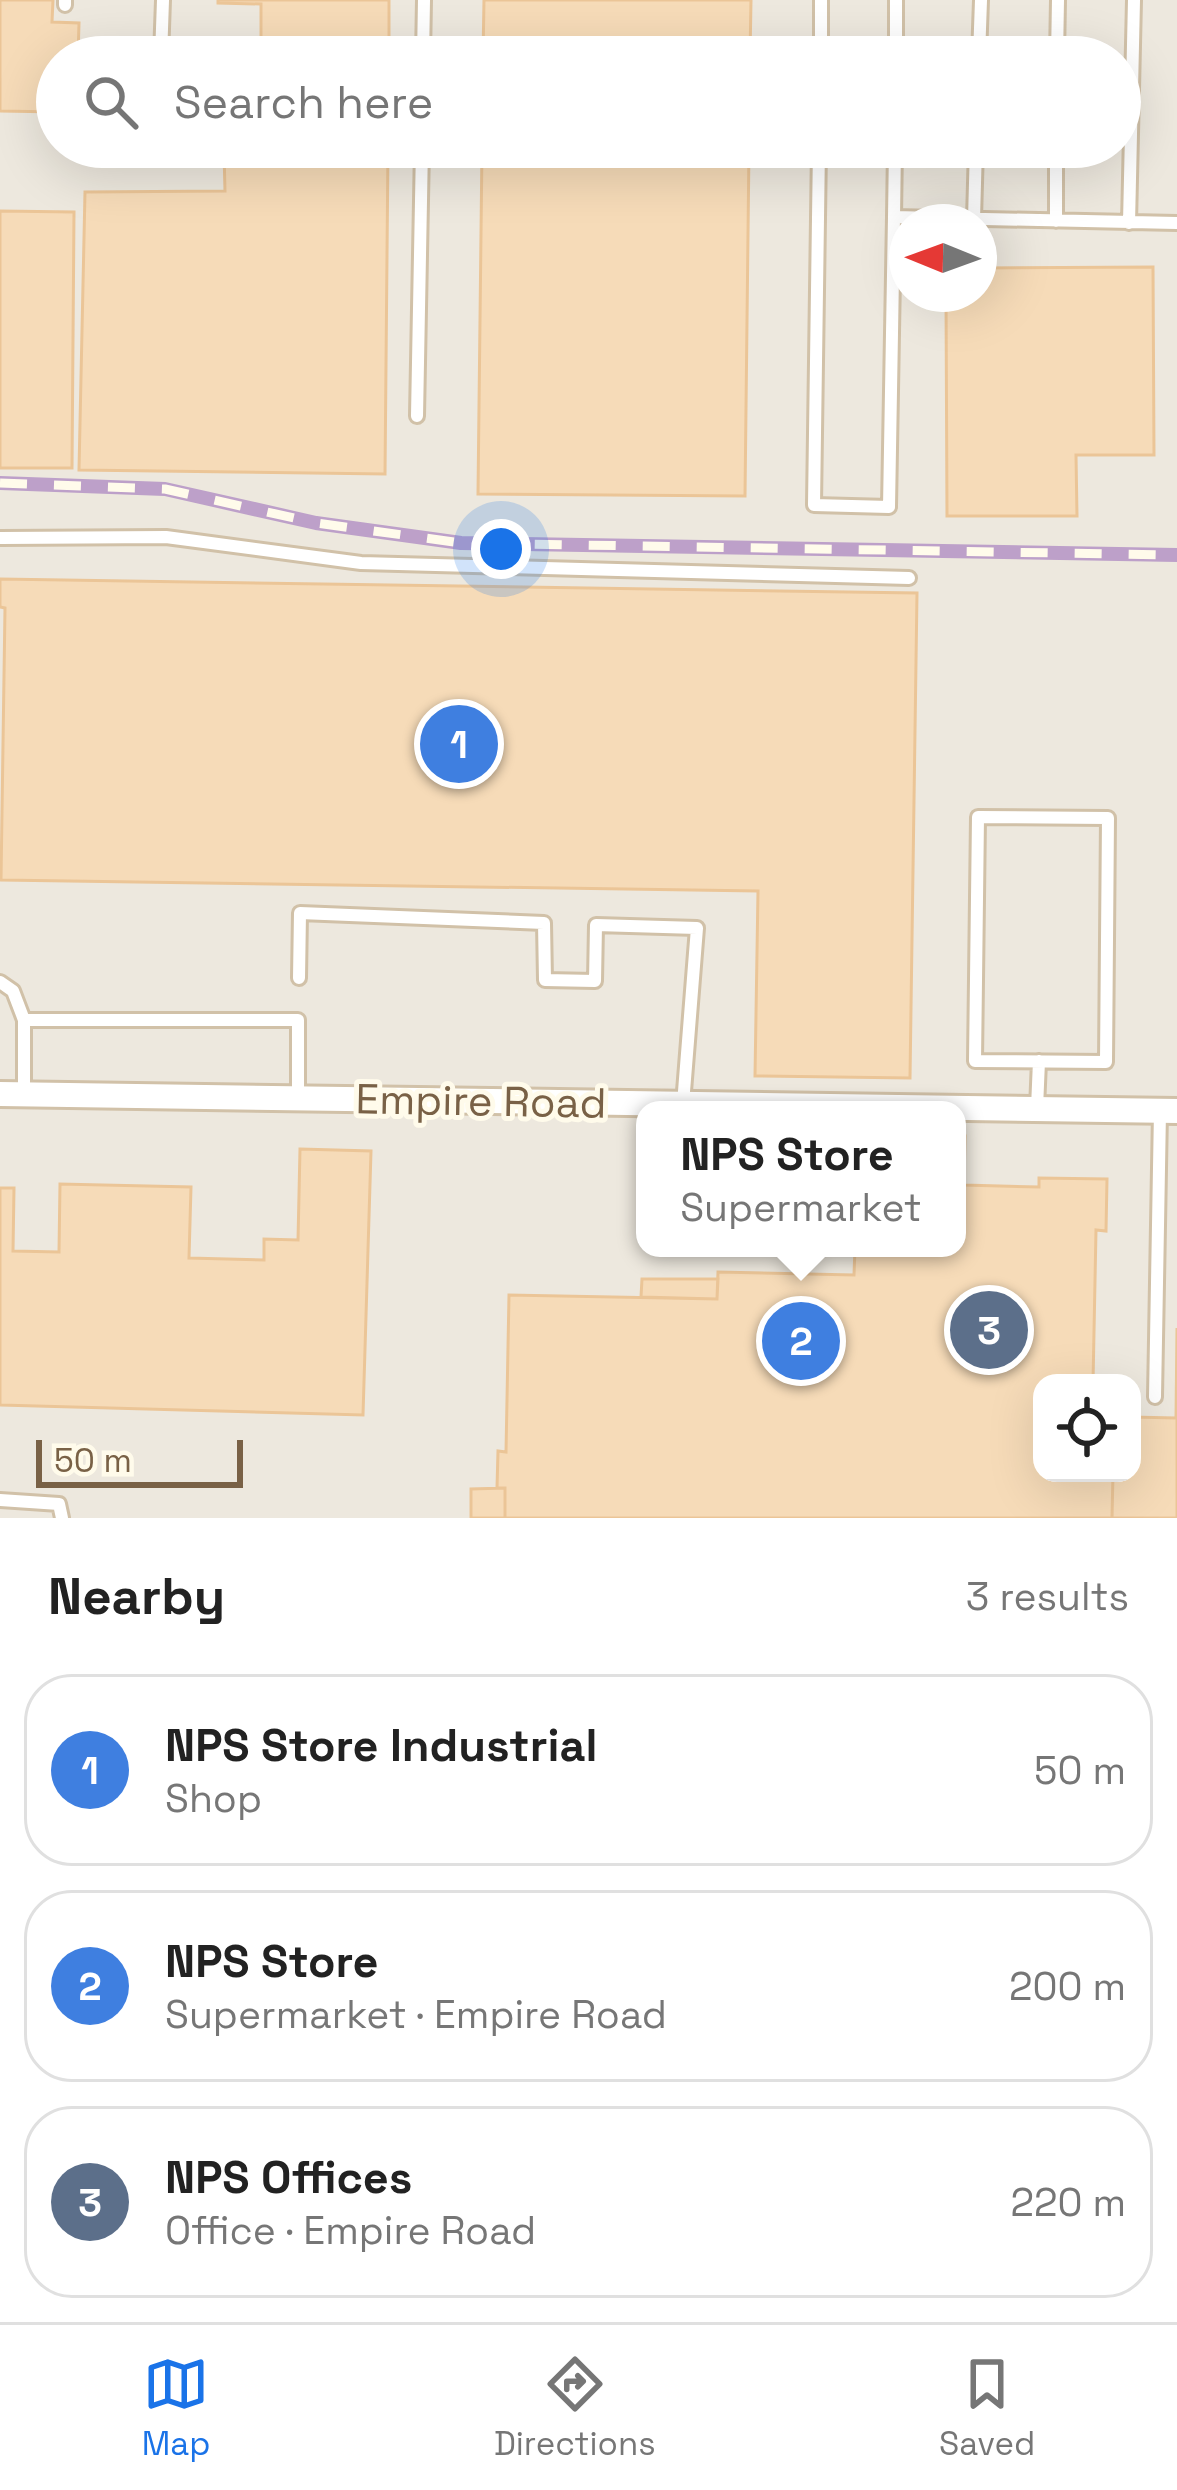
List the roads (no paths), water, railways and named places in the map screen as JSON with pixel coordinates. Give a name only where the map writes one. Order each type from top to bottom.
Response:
[{"type":"street","name":"Empire Road","points":[[12,1094],[636,1103]]},
{"type":"street","name":"Empire Road","points":[[966,1109],[1168,1111]]},
{"type":"lane","points":[[162,36],[164,0]]},
{"type":"lane","points":[[423,36],[424,0]]},
{"type":"lane","points":[[821,0],[821,36]]},
{"type":"lane","points":[[896,0],[896,36]]},
{"type":"lane","points":[[980,36],[981,0]]},
{"type":"lane","points":[[1057,36],[1058,0]]},
{"type":"lane","points":[[1133,36],[1134,0]]},
{"type":"lane","points":[[418,416],[422,168]]},
{"type":"lane","points":[[819,168],[814,505],[889,507],[892,312]]},
{"type":"lane","points":[[894,204],[895,168]]},
{"type":"lane","points":[[974,204],[975,168]]},
{"type":"lane","points":[[1056,168],[1056,221]]},
{"type":"lane","points":[[1129,223],[1130,168]]},
{"type":"lane","points":[[997,220],[1177,223]]},
{"type":"lane","points":[[0,538],[166,537],[362,563],[909,578]]},
{"type":"lane","points":[[978,818],[1108,818],[1106,1062],[1039,1061],[975,1061],[978,818]]},
{"type":"lane","points":[[299,978],[300,913],[544,923],[544,980],[595,982],[596,926],[697,928],[683,1101]]},
{"type":"lane","points":[[0,982],[13,991],[24,1020],[12,1094]]},
{"type":"lane","points":[[24,1020],[298,1020],[298,1098]]},
{"type":"lane","points":[[1037,1109],[1039,1061]]},
{"type":"lane","points":[[1155,1397],[1168,1111]]},
{"type":"lane","points":[[0,1499],[59,1504],[62,1518]]},
{"type":"railway","points":[[0,483],[165,489],[316,523],[461,543],[1177,555]]},
{"type":"place","name":"NPS Store Industrial","points":[[459,744]]},
{"type":"place","name":"NPS Offices","points":[[989,1330]]},
{"type":"place","name":"NPS Store","points":[[801,1341]]}]
